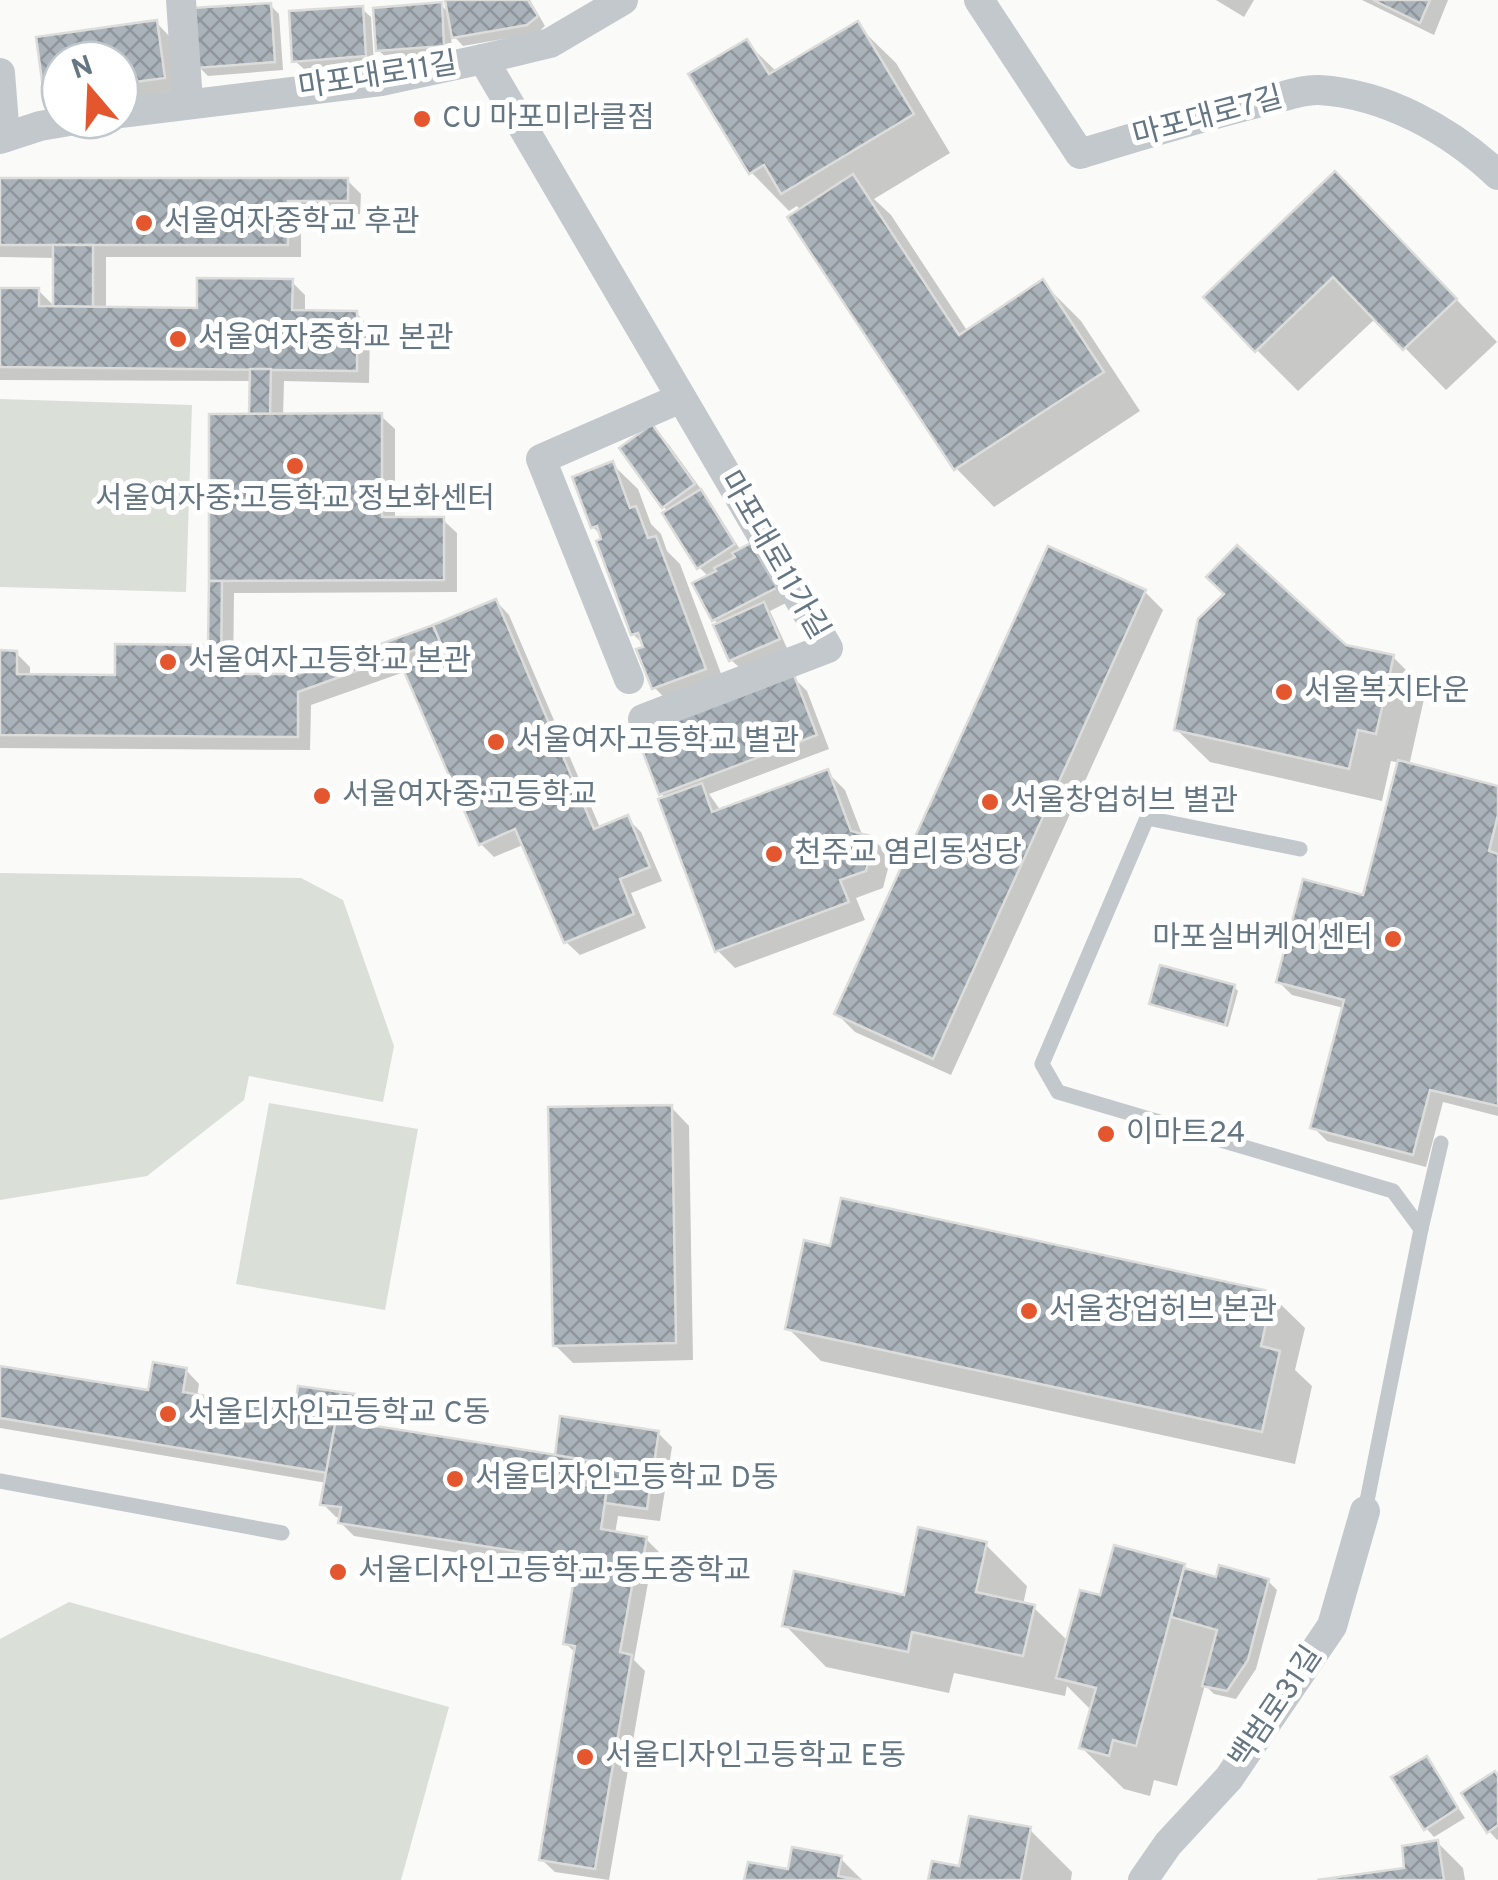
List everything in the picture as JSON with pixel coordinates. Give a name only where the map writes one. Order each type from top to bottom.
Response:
[{"type":"street","points":[[180,0],[188,102]]},
{"type":"street","name":"마포대로11길","points":[[140,110],[381,81],[483,59],[550,43],[623,0]]},
{"type":"street","name":"마포대로7길","points":[[980,0],[1080,154],[1204,116],[1315,90],[1366,96],[1399,109],[1454,140],[1498,175]]},
{"type":"street","name":"마포대로11가길","points":[[483,59],[828,648],[643,719]]},
{"type":"street","points":[[0,73],[2,138],[40,126]]},
{"type":"street","points":[[628,679],[542,460],[681,398]]},
{"type":"street","name":"백범로31길","points":[[1143,1880],[1168,1844],[1229,1778],[1332,1626],[1365,1511]]},
{"type":"lane","points":[[1300,849],[1147,818],[1042,1064],[1058,1092],[1393,1191],[1421,1229]]},
{"type":"lane","points":[[1365,1511],[1442,1143]]},
{"type":"lane","points":[[0,1481],[282,1534]]},
{"type":"shaded area","points":[[0,399],[192,405],[186,592],[0,587]]},
{"type":"shaded area","points":[[0,873],[301,878],[343,900],[394,1046],[383,1102],[249,1076],[244,1100],[147,1176],[0,1200]]},
{"type":"shaded area","points":[[269,1103],[418,1129],[385,1310],[236,1284]]},
{"type":"shaded area","points":[[69,1602],[449,1707],[401,1880],[0,1880],[0,1639]]},
{"type":"building","points":[[445,0],[528,0],[538,16],[527,25],[452,38]]},
{"type":"building","points":[[1373,0],[1430,0],[1420,23]]},
{"type":"building","points":[[442,2],[444,46],[376,51],[373,8]]},
{"type":"building","points":[[271,3],[275,62],[196,68],[192,8]]},
{"type":"building","points":[[363,6],[366,56],[292,62],[289,11]]},
{"type":"building","points":[[157,20],[165,78],[140,81],[140,40],[40,40],[40,66],[36,37]]},
{"type":"building","points":[[858,21],[914,114],[781,194],[764,165],[749,174],[688,74],[747,39],[769,74]]},
{"type":"building","points":[[1335,171],[1457,299],[1403,350],[1333,277],[1255,352],[1203,297]]},
{"type":"building","points":[[853,174],[959,335],[1043,279],[1104,372],[954,470],[787,217]]},
{"type":"building","name":"서울여자중학교 후관","points":[[0,178],[348,178],[348,201],[288,201],[288,245],[0,245]]},
{"type":"building","points":[[53,245],[93,245],[93,307],[53,307]]},
{"type":"building","name":"서울여자중학교 본관","points":[[197,278],[293,279],[292,310],[357,311],[357,371],[0,367],[0,288],[39,288],[39,306],[197,308]]},
{"type":"building","points":[[250,369],[271,369],[270,414],[249,414]]},
{"type":"building","name":"서울여자중·고등학교 정보화센터","points":[[382,413],[382,517],[444,517],[444,580],[209,581],[209,414]]},
{"type":"building","points":[[652,424],[695,484],[662,508],[619,448]]},
{"type":"building","points":[[613,461],[630,508],[636,506],[648,538],[656,536],[706,669],[652,689],[636,649],[643,647],[638,633],[631,635],[596,541],[601,539],[597,526],[591,528],[572,477]]},
{"type":"building","points":[[701,489],[735,544],[697,569],[662,513]]},
{"type":"building","points":[[755,541],[778,587],[712,621],[692,583],[716,571],[714,568],[735,557],[732,553]]},
{"type":"building","name":"서울복지타운","points":[[1237,545],[1346,645],[1394,655],[1376,734],[1358,730],[1349,769],[1174,730],[1198,619],[1224,594],[1206,577]]},
{"type":"building","name":"서울창업허브 별관","points":[[1048,546],[1146,590],[933,1059],[834,1014]]},
{"type":"building","name":"서울여자고등학교 본관","points":[[209,581],[222,581],[221,674],[298,674],[433,625],[440,641],[298,692],[298,737],[0,735],[0,650],[17,651],[17,674],[115,675],[115,644],[208,645]]},
{"type":"building","name":"서울여자고등학교 별관","points":[[496,599],[594,829],[628,815],[650,867],[620,879],[634,914],[564,943],[515,829],[479,845],[403,669],[444,651],[433,625]]},
{"type":"building","points":[[764,602],[780,639],[729,661],[713,625]]},
{"type":"building","points":[[794,675],[817,735],[659,795],[636,734]]},
{"type":"building","name":"마포실버케어센터","points":[[1398,760],[1498,786],[1498,815],[1489,851],[1498,854],[1498,1106],[1430,1090],[1413,1155],[1310,1128],[1344,1000],[1276,982],[1303,879],[1363,895]]},
{"type":"building","name":"천주교 염리동성당","points":[[828,769],[851,831],[874,837],[866,871],[840,880],[849,902],[715,952],[658,799],[702,783],[712,812]]},
{"type":"building","points":[[1160,965],[1235,985],[1225,1025],[1149,1004]]},
{"type":"building","points":[[672,1105],[676,1343],[553,1346],[548,1107]]},
{"type":"building","name":"서울창업허브 본관","points":[[841,1198],[1273,1292],[1261,1346],[1280,1351],[1262,1432],[785,1329],[804,1240],[830,1246]]},
{"type":"building","name":"서울디자인고등학교 C동","points":[[153,1362],[187,1368],[183,1392],[294,1411],[298,1386],[341,1392],[327,1473],[0,1418],[0,1366],[148,1390]]},
{"type":"building","name":"서울디자인고등학교 D동","points":[[341,1392],[362,1395],[357,1423],[588,1460],[584,1485],[607,1489],[601,1529],[647,1537],[641,1571],[338,1523],[341,1507],[320,1505]]},
{"type":"building","points":[[560,1416],[659,1431],[647,1509],[605,1503],[610,1464],[555,1455]]},
{"type":"building","points":[[918,1527],[987,1542],[976,1592],[1035,1605],[1023,1656],[912,1632],[908,1652],[782,1626],[794,1571],[904,1595]]},
{"type":"building","points":[[1114,1545],[1185,1564],[1136,1746],[1113,1740],[1109,1756],[1079,1748],[1096,1688],[1056,1678],[1080,1590],[1100,1595]]},
{"type":"building","name":"서울디자인고등학교 E동","points":[[577,1561],[635,1570],[620,1652],[632,1655],[595,1869],[539,1860],[575,1646],[563,1644]]},
{"type":"building","points":[[1219,1565],[1269,1579],[1248,1660],[1227,1691],[1202,1686],[1217,1630],[1171,1617],[1184,1568],[1216,1577]]},
{"type":"building","points":[[1427,1756],[1458,1808],[1424,1830],[1391,1777]]},
{"type":"building","points":[[1495,1771],[1498,1825],[1487,1833],[1461,1793]]},
{"type":"building","points":[[969,1816],[1031,1827],[1021,1880],[928,1880],[932,1861],[959,1866]]},
{"type":"building","points":[[1438,1840],[1444,1880],[1317,1880],[1404,1868],[1402,1846]]},
{"type":"building","points":[[792,1847],[842,1856],[838,1876],[860,1880],[744,1880],[748,1862],[788,1869]]},
{"type":"place","name":"CU 마포미라클점","points":[[422,119]]},
{"type":"place","name":"서울여자중학교 후관","points":[[144,223]]},
{"type":"place","name":"서울여자중학교 본관","points":[[178,339]]},
{"type":"place","name":"서울여자중·고등학교 정보화센터","points":[[295,466]]},
{"type":"place","name":"서울여자고등학교 본관","points":[[168,662]]},
{"type":"place","name":"서울복지타운","points":[[1284,692]]},
{"type":"place","name":"서울여자고등학교 별관","points":[[496,742]]},
{"type":"place","name":"서울여자중·고등학교","points":[[322,796]]},
{"type":"place","name":"서울창업허브 별관","points":[[990,802]]},
{"type":"place","name":"천주교 염리동성당","points":[[774,854]]},
{"type":"place","name":"마포실버케어센터","points":[[1393,939]]},
{"type":"place","name":"이마트24","points":[[1106,1134]]},
{"type":"place","name":"서울창업허브 본관","points":[[1029,1311]]},
{"type":"place","name":"서울디자인고등학교 C동","points":[[168,1414]]},
{"type":"place","name":"서울디자인고등학교 D동","points":[[455,1479]]},
{"type":"place","name":"서울디자인고등학교·동도중학교","points":[[338,1572]]},
{"type":"place","name":"서울디자인고등학교 E동","points":[[585,1757]]}]
